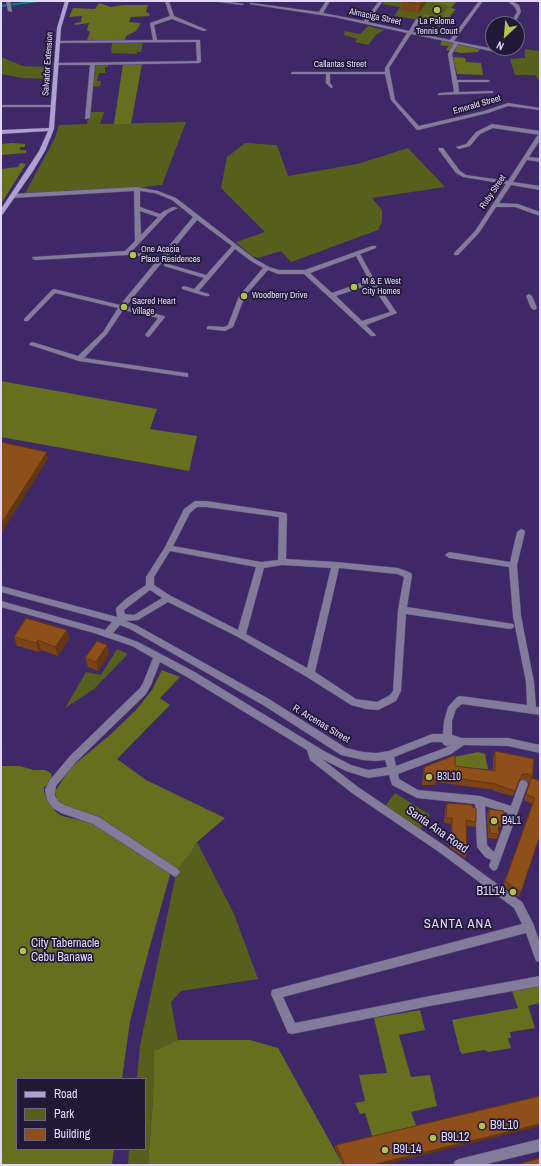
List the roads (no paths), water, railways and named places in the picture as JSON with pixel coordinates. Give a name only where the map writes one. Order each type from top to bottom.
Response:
[{"type":"main road","name":"Salvador Extension","points":[[1,212],[42,151],[51,130],[57,42],[62,15],[67,1]]},
{"type":"main road","points":[[1,132],[51,130]]},
{"type":"street","points":[[167,1],[172,17]]},
{"type":"street","points":[[213,1],[242,4]]},
{"type":"street","points":[[272,7],[276,1]]},
{"type":"street","points":[[320,14],[328,1]]},
{"type":"street","points":[[365,23],[381,1]]},
{"type":"street","points":[[457,93],[450,51],[453,42],[481,1]]},
{"type":"street","points":[[509,1],[517,6],[519,12],[517,16]]},
{"type":"street","name":"Almaciga Street","points":[[252,4],[320,14],[485,48]]},
{"type":"street","points":[[155,41],[152,24],[172,17],[205,30]]},
{"type":"street","points":[[387,73],[387,68],[418,20]]},
{"type":"street","points":[[56,64],[199,62],[198,41],[57,42]]},
{"type":"street","points":[[450,51],[466,45]]},
{"type":"street","points":[[87,118],[93,63]]},
{"type":"street","name":"Callantas Street","points":[[293,73],[387,73]]},
{"type":"street","name":"Emerald Street","points":[[387,73],[393,100],[418,128],[486,112],[508,104],[540,109]]},
{"type":"street","points":[[328,74],[328,83],[332,87]]},
{"type":"street","points":[[455,81],[488,81]]},
{"type":"street","points":[[440,94],[491,92]]},
{"type":"street","points":[[1,106],[53,106]]},
{"type":"street","points":[[459,147],[468,145],[478,133],[492,126],[540,135]]},
{"type":"street","name":"Ruby Street","points":[[456,254],[477,232],[540,135]]},
{"type":"street","points":[[441,149],[461,174],[540,188]]},
{"type":"street","points":[[526,158],[540,160]]},
{"type":"street","points":[[12,196],[137,189],[167,196],[197,216],[235,246],[267,268],[278,272],[306,272],[374,247]]},
{"type":"street","points":[[137,189],[138,242]]},
{"type":"street","points":[[494,205],[516,205],[540,214]]},
{"type":"street","points":[[138,208],[162,217]]},
{"type":"street","points":[[126,253],[166,212],[175,208]]},
{"type":"street","points":[[79,359],[105,333],[122,307],[197,216]]},
{"type":"street","points":[[195,291],[235,246]]},
{"type":"street","points":[[35,258],[126,253],[148,256]]},
{"type":"street","points":[[357,253],[372,281],[394,313],[361,324]]},
{"type":"street","points":[[166,265],[208,277]]},
{"type":"street","points":[[209,328],[225,329],[231,326],[242,296],[267,268]]},
{"type":"street","points":[[306,272],[373,335]]},
{"type":"street","points":[[331,296],[372,281]]},
{"type":"street","points":[[184,288],[207,295]]},
{"type":"street","points":[[26,320],[54,291],[162,317],[148,335]]},
{"type":"street","points":[[529,296],[534,308]]},
{"type":"street","points":[[32,344],[79,359],[186,375]]},
{"type":"street","points":[[150,586],[150,577],[168,548],[187,511],[195,504],[206,504],[283,515],[282,562]]},
{"type":"street","points":[[448,751],[446,738],[448,721],[452,707],[460,700],[536,710],[517,616],[513,565],[521,532]]},
{"type":"street","points":[[150,586],[168,598],[240,635],[310,674],[354,702],[378,706],[393,698],[397,691],[402,610],[408,575],[398,571],[336,565],[282,562],[261,565],[168,548]]},
{"type":"street","points":[[449,555],[513,565]]},
{"type":"street","points":[[240,635],[261,565]]},
{"type":"street","points":[[310,674],[336,565]]},
{"type":"street","points":[[107,634],[119,619],[120,609],[150,586]]},
{"type":"street","name":"R. Arcenas Street","points":[[1,589],[119,619],[134,626],[266,702],[344,752],[376,757],[389,755],[432,738],[446,738],[461,741],[508,742],[540,749]]},
{"type":"street","points":[[119,619],[135,618],[168,598]]},
{"type":"street","points":[[1,604],[46,615],[135,644],[258,714],[311,748],[349,768],[368,774],[392,772],[448,751],[461,741]]},
{"type":"street","points":[[402,610],[510,626]]},
{"type":"street","points":[[158,657],[147,685],[136,699],[73,759],[52,784],[50,797],[56,805],[64,810],[96,820],[175,872]]},
{"type":"street","points":[[311,748],[320,738]]},
{"type":"street","name":"Santa Ana Road","points":[[311,748],[313,757],[355,790],[442,849],[514,902],[522,911],[540,957]]},
{"type":"street","points":[[389,755],[395,782],[417,794],[480,800],[514,811]]},
{"type":"street","points":[[480,800],[482,847],[495,862],[523,784]]},
{"type":"street","points":[[529,927],[276,994],[292,1029],[430,1000],[540,981]]},
{"type":"street","points":[[459,1165],[540,1145]]},
{"type":"waterway","points":[[1,6],[39,1]]},
{"type":"place","name":"La Paloma Tennis Court","points":[[437,10]]},
{"type":"place","name":"One Acacia Place Residences","points":[[133,255]]},
{"type":"place","name":"M & E West City Homes","points":[[354,287]]},
{"type":"place","name":"Woodberry Drive","points":[[244,296]]},
{"type":"place","name":"Sacred Heart Village","points":[[124,307]]},
{"type":"place","name":"B3L10","points":[[429,777]]},
{"type":"place","name":"B4L1","points":[[494,821]]},
{"type":"place","name":"B1L14","points":[[513,892]]},
{"type":"place","name":"City Tabernacle Cebu Banawa","points":[[23,951]]},
{"type":"place","name":"B9L10","points":[[482,1126]]},
{"type":"place","name":"B9L12","points":[[433,1138]]},
{"type":"place","name":"B9L14","points":[[385,1150]]},
{"type":"district","name":"SANTA ANA","points":[[458,925]]}]
